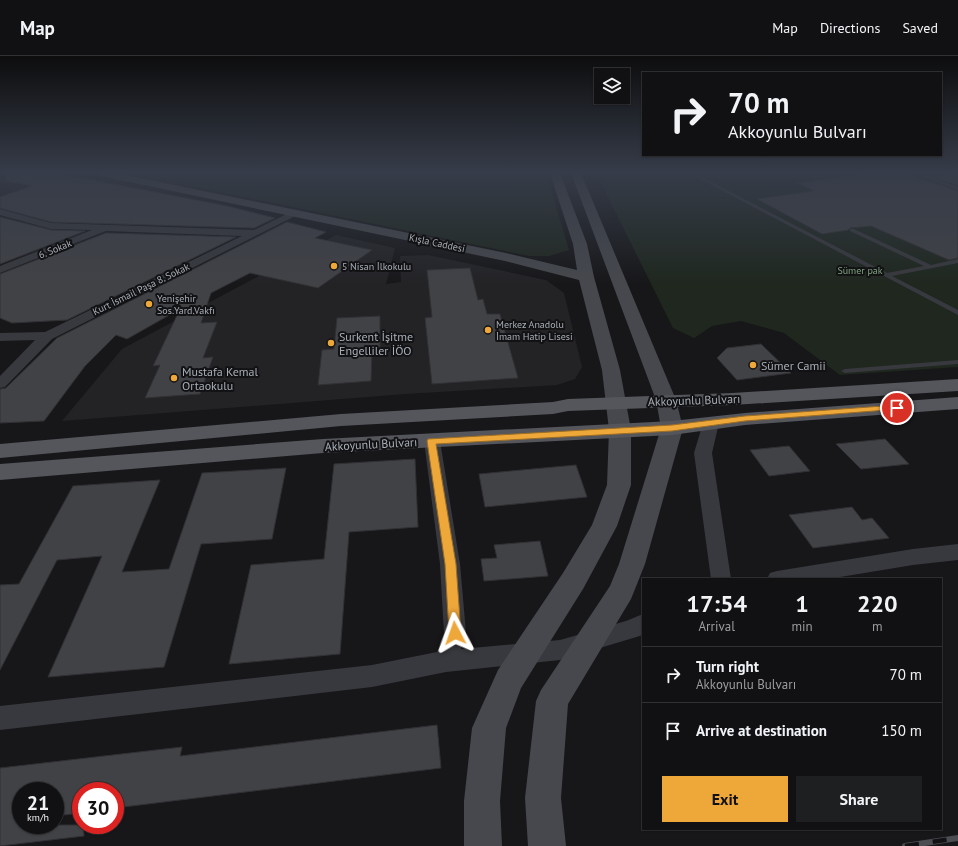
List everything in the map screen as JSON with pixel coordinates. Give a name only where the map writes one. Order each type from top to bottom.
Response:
[{"type":"main road","name":"Kışla Caddesi","points":[[281,210],[506,257],[586,277]]},
{"type":"main road","points":[[483,846],[482,801],[489,728],[509,680],[573,581],[604,526],[619,485],[620,430],[617,402],[611,370],[586,277],[580,244],[568,210]]},
{"type":"main road","points":[[547,846],[543,798],[552,701],[621,591],[632,564],[672,428],[666,400],[591,210]]},
{"type":"main road","points":[[506,257],[549,261],[566,258],[581,250]]},
{"type":"main road","name":"Akkoyunlu Bulvarı","points":[[0,451],[341,420],[617,402],[739,399],[958,385]]},
{"type":"main road","name":"Akkoyunlu Bulvarı","points":[[0,472],[323,446],[672,428],[711,422],[958,403]]},
{"type":"street","points":[[0,212],[51,226],[257,233]]},
{"type":"street","name":"Kurt İsmail Paşa 8. Sokak","points":[[0,384],[48,336],[296,213]]},
{"type":"street","name":"6. Sokak","points":[[0,270],[110,227]]},
{"type":"street","points":[[0,337],[48,336]]},
{"type":"street","points":[[711,422],[703,453],[711,518],[721,578]]},
{"type":"street","points":[[432,441],[450,564],[455,633],[446,661]]},
{"type":"street","points":[[783,578],[913,557],[958,552]]},
{"type":"street","points":[[0,718],[372,676],[446,661],[560,650],[631,630],[642,624]]},
{"type":"lane","points":[[762,210],[958,313]]},
{"type":"lane","points":[[852,230],[928,266]]},
{"type":"lane","points":[[887,275],[958,260]]},
{"type":"lane","points":[[845,371],[958,362]]},
{"type":"shaded area","points":[[336,235],[395,248],[386,284],[401,282],[400,256],[428,255],[546,280],[564,293],[582,367],[575,379],[557,385],[405,394],[62,421],[122,349]]},
{"type":"green space","points":[[306,210],[557,210],[569,250],[549,256],[529,256]]},
{"type":"green space","name":"Sümer pak","points":[[614,210],[958,210],[958,367],[840,375],[784,333],[741,321],[712,326],[694,338],[673,328]]},
{"type":"building","points":[[7,210],[242,210],[275,218],[254,228],[51,222]]},
{"type":"building","points":[[777,210],[958,210],[958,258],[949,260],[871,226],[850,228],[848,230],[822,234]]},
{"type":"building","points":[[0,217],[51,230],[85,231],[0,264]]},
{"type":"building","points":[[287,222],[326,232],[315,238],[372,250],[318,288],[250,273],[211,293],[201,323],[217,322],[203,358],[213,357],[200,394],[145,398],[160,365],[153,366],[180,309],[127,339],[116,335],[85,366],[44,421],[0,423],[0,389],[6,388],[57,338]]},
{"type":"building","points":[[106,233],[236,237],[67,320],[12,323],[0,318],[0,274]]},
{"type":"building","points":[[470,268],[478,300],[483,299],[487,314],[500,314],[518,378],[432,384],[425,318],[432,317],[427,270]]},
{"type":"building","points":[[380,316],[380,352],[372,352],[371,381],[318,385],[322,350],[334,349],[337,318]]},
{"type":"building","name":"Sümer Camii","points":[[761,344],[791,373],[737,380],[717,358],[727,348]]},
{"type":"building","points":[[885,439],[909,464],[861,469],[836,444]]},
{"type":"building","points":[[789,446],[810,471],[769,476],[750,450]]},
{"type":"building","points":[[415,459],[418,527],[349,532],[340,654],[229,664],[251,565],[324,559],[334,464]]},
{"type":"building","points":[[576,465],[587,497],[485,507],[479,474]]},
{"type":"building","points":[[286,468],[272,539],[201,544],[164,667],[48,677],[102,556],[57,560],[0,670],[0,585],[19,584],[73,486],[160,480],[122,572],[169,569],[202,473]]},
{"type":"building","points":[[852,507],[862,520],[872,518],[889,538],[813,548],[789,515]]},
{"type":"building","points":[[540,541],[548,576],[484,581],[481,559],[497,558],[494,545]]},
{"type":"building","points":[[437,725],[441,768],[124,807],[124,782],[72,782],[72,814],[64,815],[64,782],[12,782],[12,834],[64,834],[64,825],[72,825],[72,834],[84,834],[84,836],[0,846],[0,768],[182,747],[180,756]]},
{"type":"railway","points":[[905,846],[958,838]]},
{"type":"place","name":"5 Nisan İlkokulu","points":[[334,266]]},
{"type":"place","name":"Yenişehir Sos.Yard.Vakfı","points":[[149,304]]},
{"type":"place","name":"Merkez Anadolu İmam Hatip Lisesi","points":[[488,330]]},
{"type":"place","name":"Surkent İşitme Engelliler İÖO","points":[[331,343]]},
{"type":"place","name":"Sümer Camii","points":[[753,365]]},
{"type":"place","name":"Mustafa Kemal Ortaokulu","points":[[174,378]]},
{"type":"route","points":[[455,633],[450,564],[432,441],[672,428],[711,422],[897,408]]}]
